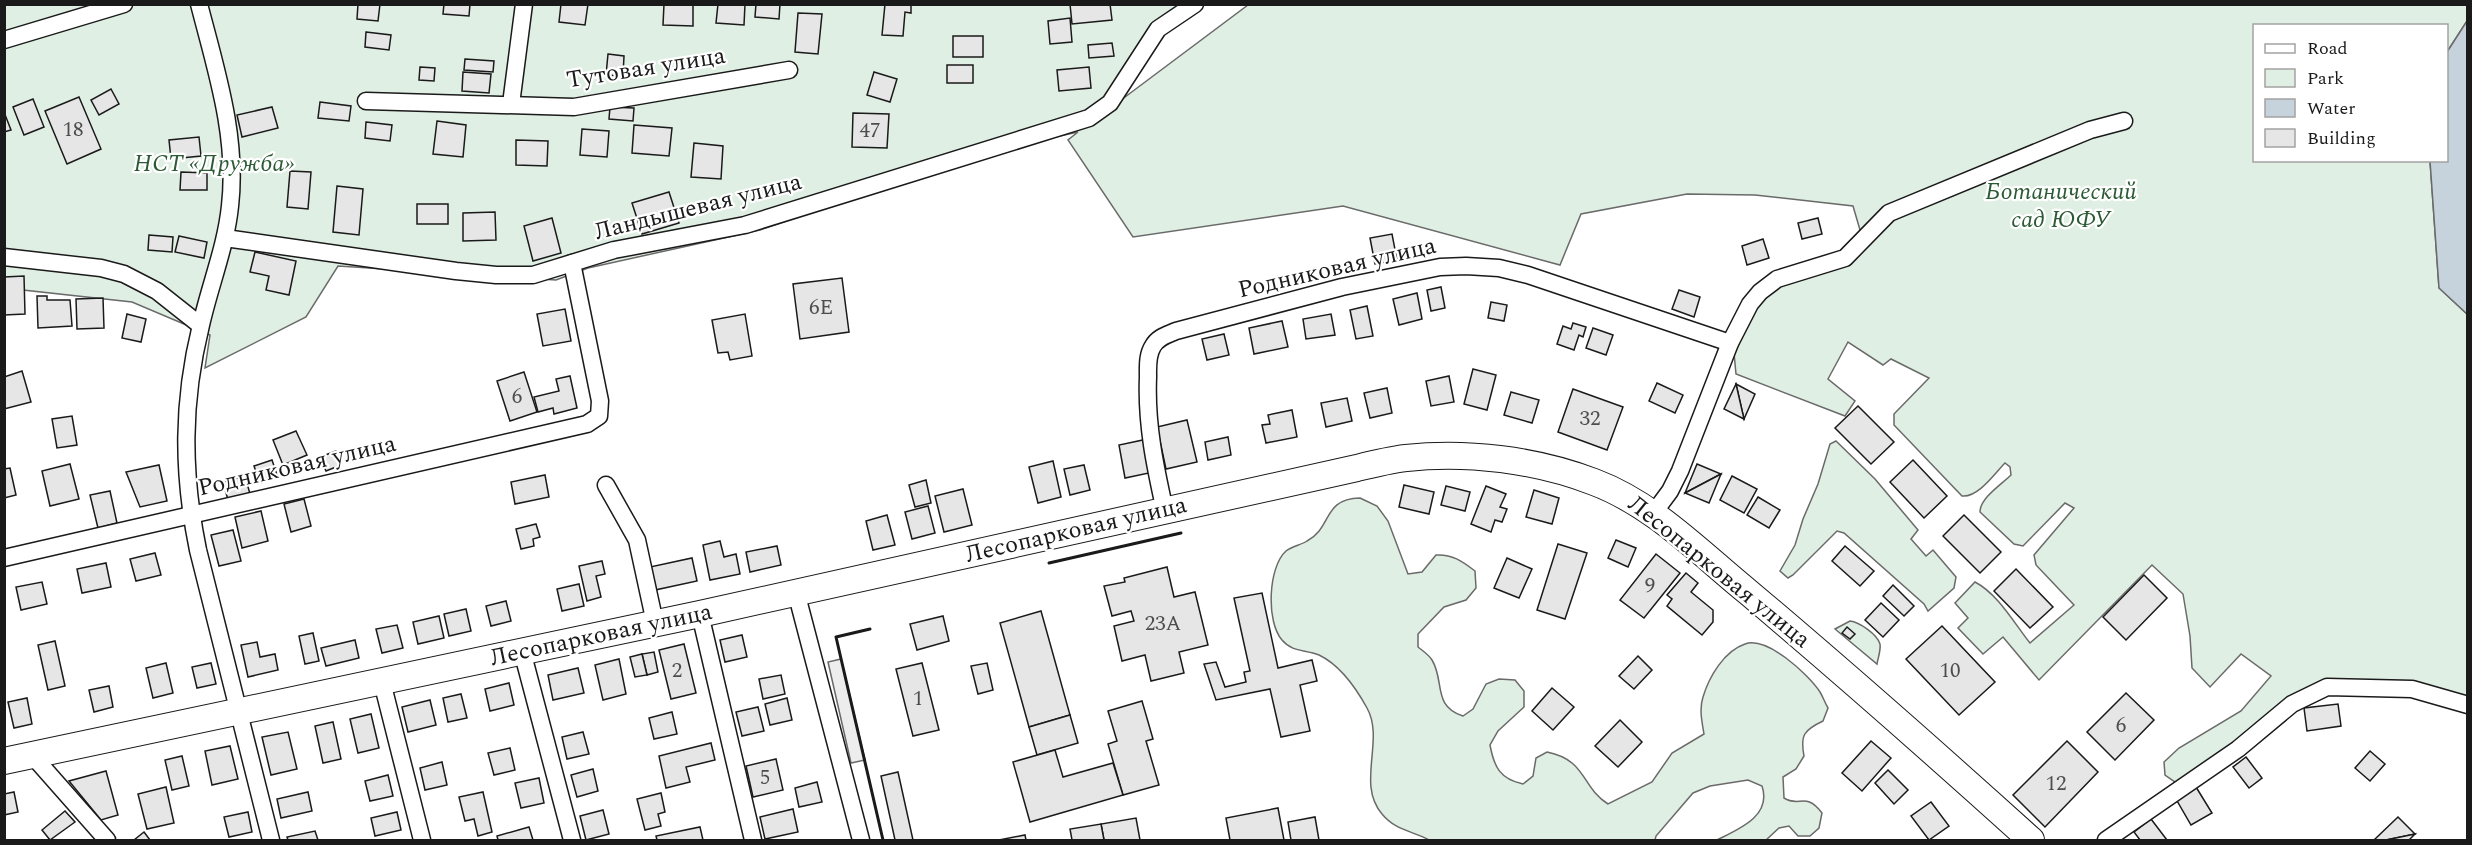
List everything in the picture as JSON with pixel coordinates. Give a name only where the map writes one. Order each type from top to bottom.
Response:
[{"type":"main road","name":"Лесопарковая улица","points":[[4,761],[700,614],[1379,463],[1406,458],[1450,457],[1532,464],[1566,473],[1611,489],[1653,514],[1876,700],[2031,840]]},
{"type":"street","points":[[4,40],[124,4]]},
{"type":"street","points":[[199,4],[223,96],[228,127],[231,193],[225,238],[201,325],[187,392],[186,469],[191,515],[271,840]]},
{"type":"street","points":[[511,104],[524,4]]},
{"type":"street","name":"Ландышевая улица","points":[[225,238],[349,257],[496,275],[533,275],[614,250],[745,225],[1089,118],[1110,103],[1158,29],[1195,4]]},
{"type":"street","name":"Тутовая улица","points":[[366,101],[574,107],[789,70]]},
{"type":"street","points":[[1653,514],[1670,491],[1680,471],[1730,343],[1750,304],[1760,292],[1777,279],[1845,258],[1889,213],[2090,130],[2124,121]]},
{"type":"street","points":[[4,257],[101,268],[124,274],[157,291],[201,325]]},
{"type":"street","name":"Родниковая улица","points":[[4,558],[587,424],[599,416],[600,401],[572,263]]},
{"type":"street","name":"Родниковая улица","points":[[1165,510],[1149,431],[1148,357],[1159,338],[1176,331],[1342,287],[1440,267],[1466,266],[1499,268],[1528,274],[1730,343]]},
{"type":"street","points":[[606,485],[637,540],[655,623]]},
{"type":"street","points":[[796,592],[861,840]]},
{"type":"street","points":[[700,614],[753,840]]},
{"type":"street","points":[[522,651],[572,840]]},
{"type":"street","points":[[382,682],[422,840]]},
{"type":"street","points":[[2106,840],[2238,749],[2292,704],[2327,687],[2412,688],[2468,705]]},
{"type":"street","points":[[32,755],[107,840]]},
{"type":"green space","points":[[5,5],[1204,5],[1149,36],[1089,124],[1248,5],[2467,5],[2467,21],[2448,50],[2448,24],[2253,24],[2253,162],[2430,162],[2439,288],[2467,314],[2467,700],[2326,684],[2178,784],[2165,775],[2164,762],[2179,748],[2241,711],[2271,676],[2241,654],[2210,687],[2192,668],[2190,636],[2183,594],[2152,565],[2039,680],[2003,637],[1983,654],[1958,628],[1968,618],[1955,603],[1975,582],[1998,601],[2030,643],[2074,605],[2036,565],[2034,555],[2074,508],[2065,503],[2023,546],[2014,544],[1980,512],[1987,497],[2011,475],[2010,467],[2005,463],[1980,489],[1968,496],[1962,496],[1894,425],[1894,414],[1929,378],[1891,359],[1883,365],[1848,342],[1828,379],[1855,401],[1845,416],[1736,374],[1734,353],[1748,318],[1777,285],[1865,247],[1853,206],[1755,195],[1687,194],[1581,214],[1560,265],[1343,206],[1133,237],[1068,140],[1078,132],[992,151],[760,230],[588,268],[556,280],[338,266],[306,317],[205,368],[210,335],[132,302],[5,288]]},
{"type":"green space","points":[[1836,441],[1875,479],[1918,530],[1911,539],[1926,556],[1933,550],[1956,577],[1954,588],[1928,611],[1924,604],[1844,533],[1837,531],[1793,575],[1788,578],[1780,571],[1795,545],[1830,444]]},
{"type":"green space","points":[[1360,498],[1377,506],[1388,521],[1408,574],[1422,572],[1436,555],[1457,559],[1475,571],[1476,588],[1466,600],[1444,607],[1418,634],[1418,647],[1432,660],[1443,699],[1453,712],[1463,716],[1473,709],[1486,684],[1499,679],[1515,680],[1524,691],[1524,707],[1498,731],[1490,745],[1496,766],[1509,779],[1523,784],[1533,776],[1536,758],[1547,752],[1570,761],[1599,797],[1608,804],[1652,782],[1672,753],[1704,734],[1701,715],[1702,702],[1709,681],[1718,666],[1737,647],[1754,643],[1775,651],[1797,667],[1814,684],[1828,708],[1823,721],[1811,727],[1805,734],[1803,738],[1804,756],[1796,769],[1783,777],[1784,798],[1790,801],[1807,801],[1816,806],[1822,813],[1819,828],[1810,836],[1798,836],[1789,826],[1779,828],[1766,840],[1717,840],[1752,820],[1762,806],[1764,796],[1762,786],[1748,780],[1710,786],[1693,793],[1655,840],[1429,840],[1387,820],[1375,802],[1371,789],[1373,734],[1372,721],[1367,708],[1353,685],[1327,659],[1290,647],[1282,640],[1273,621],[1271,608],[1276,569],[1286,551],[1315,535],[1339,503]]},
{"type":"green space","points":[[1850,621],[1867,629],[1878,640],[1880,649],[1877,664],[1835,629]]},
{"type":"shaded area","points":[[841,659],[865,760],[851,763],[828,662]]},
{"type":"water","points":[[2467,21],[2467,314],[2439,288],[2430,162],[2448,162],[2448,50]]},
{"type":"building","points":[[358,4],[380,4],[378,21],[357,19]]},
{"type":"building","points":[[444,4],[470,4],[469,16],[443,14]]},
{"type":"building","points":[[561,4],[588,4],[585,25],[559,22]]},
{"type":"building","points":[[664,4],[693,4],[693,26],[663,25]]},
{"type":"building","points":[[718,4],[745,4],[744,25],[716,23]]},
{"type":"building","points":[[756,4],[780,4],[779,19],[755,17]]},
{"type":"building","points":[[885,4],[911,4],[911,13],[905,12],[903,36],[882,35]]},
{"type":"building","points":[[1070,4],[1110,4],[1112,20],[1072,24]]},
{"type":"building","points":[[798,13],[822,14],[818,54],[795,52]]},
{"type":"building","points":[[1070,18],[1072,42],[1050,44],[1048,21]]},
{"type":"building","points":[[366,32],[391,35],[389,50],[365,47]]},
{"type":"building","points":[[953,36],[983,36],[983,57],[953,57]]},
{"type":"building","points":[[1112,43],[1114,56],[1089,58],[1088,45]]},
{"type":"building","points":[[608,54],[624,56],[623,76],[606,75]]},
{"type":"building","points":[[465,59],[494,61],[493,72],[464,70]]},
{"type":"building","points":[[947,65],[973,65],[973,83],[947,83]]},
{"type":"building","points":[[420,67],[435,68],[434,81],[419,80]]},
{"type":"building","points":[[1089,67],[1091,88],[1059,91],[1057,70]]},
{"type":"building","points":[[463,72],[491,74],[489,93],[462,91]]},
{"type":"building","points":[[874,72],[897,79],[890,102],[867,95]]},
{"type":"building","points":[[111,89],[119,104],[99,115],[91,100]]},
{"type":"building","points":[[79,97],[101,149],[67,164],[45,111]]},
{"type":"building","points":[[33,99],[44,127],[24,135],[13,107]]},
{"type":"building","points":[[320,102],[351,106],[349,121],[318,118]]},
{"type":"building","points":[[272,107],[278,128],[242,137],[237,115]]},
{"type":"building","points":[[610,107],[634,108],[633,121],[609,119]]},
{"type":"building","points":[[4,112],[11,130],[4,132]]},
{"type":"building","points":[[853,113],[889,114],[887,148],[852,147]]},
{"type":"building","points":[[437,121],[466,125],[463,157],[433,154]]},
{"type":"building","points":[[366,122],[392,125],[390,141],[365,138]]},
{"type":"building","points":[[634,125],[672,128],[669,156],[632,153]]},
{"type":"building","points":[[582,129],[609,131],[607,157],[580,155]]},
{"type":"building","points":[[199,137],[201,156],[171,159],[169,140]]},
{"type":"building","points":[[516,140],[548,141],[547,166],[516,165]]},
{"type":"building","points":[[694,143],[723,146],[721,179],[691,177]]},
{"type":"building","points":[[290,171],[311,172],[308,209],[287,207]]},
{"type":"building","points":[[181,172],[207,173],[207,190],[180,190]]},
{"type":"building","points":[[337,186],[363,189],[359,235],[333,232]]},
{"type":"building","points":[[669,192],[679,223],[642,234],[632,203]]},
{"type":"building","points":[[417,204],[448,204],[448,224],[417,224]]},
{"type":"building","points":[[495,212],[496,240],[463,241],[463,213]]},
{"type":"building","points":[[552,218],[561,253],[533,261],[524,226]]},
{"type":"building","points":[[1818,218],[1822,234],[1802,239],[1798,223]]},
{"type":"building","points":[[1392,234],[1397,260],[1375,264],[1370,238]]},
{"type":"building","points":[[149,235],[173,237],[172,252],[148,250]]},
{"type":"building","points":[[179,236],[207,242],[204,258],[175,252]]},
{"type":"building","points":[[1763,239],[1769,258],[1747,265],[1742,246]]},
{"type":"building","points":[[255,252],[296,261],[289,295],[266,290],[269,276],[250,272]]},
{"type":"building","points":[[24,276],[25,314],[4,315],[4,277]]},
{"type":"building","points":[[842,278],[849,332],[800,339],[793,284]]},
{"type":"building","points":[[1441,287],[1445,308],[1431,311],[1427,290]]},
{"type":"building","points":[[1679,290],[1700,297],[1694,317],[1672,309]]},
{"type":"building","points":[[1417,293],[1422,319],[1399,325],[1393,299]]},
{"type":"building","points":[[37,296],[47,296],[47,300],[70,300],[72,326],[38,328]]},
{"type":"building","points":[[103,298],[104,328],[77,329],[76,299]]},
{"type":"building","points":[[1491,302],[1507,305],[1504,321],[1488,318]]},
{"type":"building","points":[[1367,306],[1373,336],[1356,339],[1350,310]]},
{"type":"building","points":[[565,309],[571,341],[543,346],[537,314]]},
{"type":"building","points":[[127,314],[146,319],[141,342],[122,338]]},
{"type":"building","points":[[745,314],[752,356],[730,360],[728,352],[718,353],[712,320]]},
{"type":"building","points":[[1331,314],[1335,335],[1306,339],[1303,319]]},
{"type":"building","points":[[1282,321],[1288,347],[1254,354],[1249,328]]},
{"type":"building","points":[[1573,323],[1586,327],[1583,337],[1579,335],[1574,350],[1557,344],[1563,326],[1571,329]]},
{"type":"building","points":[[1593,328],[1613,335],[1606,355],[1586,348]]},
{"type":"building","points":[[1224,334],[1229,355],[1207,360],[1202,339]]},
{"type":"building","points":[[1473,369],[1496,375],[1487,410],[1464,404]]},
{"type":"building","points":[[22,371],[31,402],[4,409],[4,377]]},
{"type":"building","points":[[524,372],[537,412],[510,421],[497,381]]},
{"type":"building","points":[[570,376],[577,408],[554,414],[553,408],[538,412],[534,397],[559,391],[556,379]]},
{"type":"building","points":[[1449,376],[1454,402],[1431,406],[1426,381]]},
{"type":"building","points":[[1657,383],[1683,395],[1675,413],[1649,401]]},
{"type":"building","points":[[1736,384],[1755,394],[1744,419]]},
{"type":"building","points":[[1736,384],[1744,419],[1724,409]]},
{"type":"building","points":[[1387,388],[1392,413],[1370,418],[1364,393]]},
{"type":"building","points":[[1573,389],[1623,407],[1607,450],[1558,432]]},
{"type":"building","points":[[1511,392],[1539,400],[1532,423],[1504,415]]},
{"type":"building","points":[[1347,398],[1352,421],[1326,427],[1321,403]]},
{"type":"building","points":[[1858,406],[1894,442],[1871,464],[1835,428]]},
{"type":"building","points":[[1292,410],[1297,437],[1266,443],[1262,425],[1270,424],[1268,415]]},
{"type":"building","points":[[72,416],[77,445],[57,448],[52,419]]},
{"type":"building","points":[[1187,420],[1197,462],[1166,469],[1157,427]]},
{"type":"building","points":[[296,431],[307,455],[283,465],[273,440]]},
{"type":"building","points":[[1228,437],[1231,455],[1208,460],[1205,442]]},
{"type":"building","points":[[1143,440],[1149,473],[1125,478],[1119,445]]},
{"type":"building","points":[[336,451],[341,465],[326,471],[320,457]]},
{"type":"building","points":[[272,460],[278,478],[260,483],[254,466]]},
{"type":"building","points":[[1913,460],[1947,496],[1924,518],[1890,482]]},
{"type":"building","points":[[1053,461],[1061,497],[1038,503],[1029,467]]},
{"type":"building","points":[[70,464],[79,499],[50,506],[42,471]]},
{"type":"building","points":[[1697,464],[1721,474],[1685,493]]},
{"type":"building","points":[[159,465],[167,501],[140,507],[126,472]]},
{"type":"building","points":[[1084,465],[1090,490],[1070,495],[1064,469]]},
{"type":"building","points":[[10,468],[16,495],[4,498],[4,469]]},
{"type":"building","points":[[1721,474],[1709,503],[1685,493]]},
{"type":"building","points":[[545,475],[549,497],[515,504],[511,482]]},
{"type":"building","points":[[245,476],[250,494],[228,500],[223,482]]},
{"type":"building","points":[[1732,476],[1757,489],[1744,513],[1720,500]]},
{"type":"building","points":[[926,480],[931,503],[915,507],[909,485]]},
{"type":"building","points":[[1404,485],[1434,492],[1429,514],[1399,507]]},
{"type":"building","points":[[1446,486],[1470,492],[1465,511],[1441,505]]},
{"type":"building","points":[[1486,486],[1506,494],[1500,507],[1507,509],[1502,522],[1495,520],[1491,532],[1471,524]]},
{"type":"building","points":[[963,489],[972,525],[944,532],[935,496]]},
{"type":"building","points":[[1534,490],[1559,498],[1552,524],[1526,517]]},
{"type":"building","points":[[110,491],[117,523],[98,528],[90,495]]},
{"type":"building","points":[[1758,497],[1780,510],[1769,528],[1747,515]]},
{"type":"building","points":[[304,499],[311,526],[291,532],[284,504]]},
{"type":"building","points":[[928,506],[935,533],[912,539],[905,512]]},
{"type":"building","points":[[261,511],[268,541],[242,548],[235,517]]},
{"type":"building","points":[[887,515],[895,545],[873,550],[866,521]]},
{"type":"building","points":[[1964,515],[2001,552],[1980,573],[1943,536]]},
{"type":"building","points":[[536,524],[540,537],[533,539],[534,546],[521,549],[516,529]]},
{"type":"building","points":[[233,530],[241,561],[219,566],[211,535]]},
{"type":"building","points":[[1616,540],[1636,548],[1628,567],[1608,558]]},
{"type":"building","points":[[720,541],[724,557],[736,554],[740,574],[710,580],[703,545]]},
{"type":"building","points":[[1558,544],[1587,553],[1565,619],[1537,610]]},
{"type":"building","points":[[777,546],[781,565],[750,572],[746,552]]},
{"type":"building","points":[[1845,546],[1874,571],[1860,586],[1832,561]]},
{"type":"building","points":[[155,553],[161,575],[136,581],[130,559]]},
{"type":"building","points":[[1656,554],[1680,573],[1644,618],[1620,600]]},
{"type":"building","points":[[692,558],[697,581],[655,590],[650,567]]},
{"type":"building","points":[[1507,558],[1532,569],[1519,598],[1494,588]]},
{"type":"building","points":[[602,561],[605,574],[596,576],[601,597],[587,601],[579,566]]},
{"type":"building","points":[[106,563],[111,587],[82,593],[77,569]]},
{"type":"building","points":[[1167,567],[1174,597],[1195,592],[1208,645],[1179,652],[1184,673],[1151,681],[1145,655],[1122,661],[1114,626],[1134,621],[1131,611],[1112,616],[1104,586],[1125,582],[1124,578]]},
{"type":"building","points":[[2016,569],[2053,607],[2030,628],[1994,591]]},
{"type":"building","points":[[1686,573],[1698,583],[1691,592],[1713,610],[1713,622],[1702,635],[1667,606],[1672,599],[1667,595]]},
{"type":"building","points":[[2144,575],[2167,598],[2126,640],[2103,617]]},
{"type":"building","points":[[42,582],[47,604],[21,610],[16,587]]},
{"type":"building","points":[[579,584],[584,606],[562,611],[557,589]]},
{"type":"building","points":[[1893,585],[1914,606],[1904,616],[1883,596]]},
{"type":"building","points":[[1262,593],[1278,668],[1312,660],[1317,681],[1300,685],[1310,731],[1281,737],[1270,689],[1216,700],[1204,664],[1216,662],[1225,687],[1246,682],[1244,672],[1250,671],[1234,598]]},
{"type":"building","points":[[506,601],[511,621],[491,626],[486,606]]},
{"type":"building","points":[[1881,603],[1899,620],[1883,637],[1865,620]]},
{"type":"building","points":[[466,609],[471,631],[449,636],[444,614]]},
{"type":"building","points":[[1041,611],[1070,715],[1029,727],[1000,623]]},
{"type":"building","points":[[439,616],[444,638],[418,644],[413,622]]},
{"type":"building","points":[[943,616],[949,641],[917,650],[910,624]]},
{"type":"building","points":[[397,625],[403,648],[382,653],[376,629]]},
{"type":"building","points":[[1942,626],[1995,682],[1959,715],[1906,659]]},
{"type":"building","points":[[1847,627],[1855,634],[1850,639],[1842,633]]},
{"type":"building","points":[[313,633],[319,661],[305,664],[299,636]]},
{"type":"building","points":[[742,635],[747,657],[725,662],[720,640]]},
{"type":"building","points":[[355,640],[359,658],[326,666],[321,648]]},
{"type":"building","points":[[55,641],[65,686],[48,690],[38,645]]},
{"type":"building","points":[[257,642],[260,657],[275,654],[278,670],[248,677],[241,645]]},
{"type":"building","points":[[684,644],[696,693],[671,699],[659,650]]},
{"type":"building","points":[[654,652],[658,672],[647,675],[642,654]]},
{"type":"building","points":[[642,654],[647,675],[635,677],[630,657]]},
{"type":"building","points":[[1638,656],[1652,670],[1634,689],[1619,676]]},
{"type":"building","points":[[619,659],[626,694],[603,700],[595,665]]},
{"type":"building","points":[[166,663],[173,693],[153,698],[146,668]]},
{"type":"building","points":[[211,663],[216,684],[197,688],[192,667]]},
{"type":"building","points":[[922,663],[939,730],[913,736],[896,669]]},
{"type":"building","points":[[987,663],[993,690],[978,694],[971,666]]},
{"type":"building","points":[[578,668],[584,693],[553,700],[548,675]]},
{"type":"building","points":[[781,675],[785,694],[763,699],[759,679]]},
{"type":"building","points":[[509,683],[514,705],[490,711],[485,689]]},
{"type":"building","points":[[109,686],[113,707],[94,712],[89,690]]},
{"type":"building","points":[[1552,688],[1574,707],[1553,730],[1532,711]]},
{"type":"building","points":[[2126,693],[2154,720],[2115,760],[2087,732]]},
{"type":"building","points":[[461,694],[467,718],[448,722],[443,698]]},
{"type":"building","points":[[27,698],[32,724],[14,728],[8,702]]},
{"type":"building","points":[[787,698],[792,720],[770,725],[765,704]]},
{"type":"building","points":[[430,700],[436,725],[408,732],[402,707]]},
{"type":"building","points":[[1142,701],[1153,739],[1146,741],[1159,785],[1123,795],[1108,744],[1117,741],[1108,711]]},
{"type":"building","points":[[2338,704],[2341,726],[2307,731],[2304,708]]},
{"type":"building","points":[[758,707],[764,731],[742,736],[736,712]]},
{"type":"building","points":[[672,712],[677,734],[654,739],[649,718]]},
{"type":"building","points":[[371,714],[379,748],[358,753],[350,719]]},
{"type":"building","points":[[1070,715],[1078,743],[1037,755],[1029,727]]},
{"type":"building","points":[[1620,720],[1642,742],[1618,767],[1595,746]]},
{"type":"building","points":[[333,722],[341,759],[323,763],[315,726]]},
{"type":"building","points":[[288,732],[297,769],[271,775],[262,737]]},
{"type":"building","points":[[583,732],[589,754],[567,759],[562,737]]},
{"type":"building","points":[[1871,741],[1891,758],[1862,791],[1842,773]]},
{"type":"building","points":[[2067,741],[2098,772],[2045,827],[2013,795]]},
{"type":"building","points":[[711,743],[715,760],[686,767],[690,782],[666,788],[659,756]]},
{"type":"building","points":[[230,746],[238,779],[212,785],[205,751]]},
{"type":"building","points":[[510,748],[515,770],[494,775],[488,753]]},
{"type":"building","points":[[1055,750],[1063,777],[1113,763],[1123,795],[1030,822],[1013,762]]},
{"type":"building","points":[[2370,751],[2385,764],[2370,781],[2355,768]]},
{"type":"building","points":[[182,756],[189,786],[172,790],[165,760]]},
{"type":"building","points":[[2246,757],[2262,778],[2249,788],[2233,767]]},
{"type":"building","points":[[776,759],[783,790],[753,797],[746,766]]},
{"type":"building","points":[[442,762],[447,785],[425,790],[420,768]]},
{"type":"building","points":[[593,769],[598,791],[577,797],[571,775]]},
{"type":"building","points":[[1888,770],[1908,790],[1894,804],[1875,783]]},
{"type":"building","points":[[106,771],[118,815],[101,820],[69,781]]},
{"type":"building","points":[[898,772],[913,840],[895,840],[881,776]]},
{"type":"building","points":[[388,775],[393,796],[370,801],[365,781]]},
{"type":"building","points":[[539,778],[544,803],[521,808],[515,783]]},
{"type":"building","points":[[817,782],[822,802],[799,807],[795,788]]},
{"type":"building","points":[[166,787],[174,823],[147,829],[138,794]]},
{"type":"building","points":[[2196,787],[2212,813],[2191,825],[2176,799]]},
{"type":"building","points":[[14,792],[18,812],[4,815],[4,794]]},
{"type":"building","points":[[308,792],[312,811],[281,818],[277,799]]},
{"type":"building","points":[[483,792],[492,832],[478,836],[474,819],[465,821],[459,797]]},
{"type":"building","points":[[661,793],[665,812],[658,814],[661,826],[645,830],[637,799]]},
{"type":"building","points":[[1931,802],[1949,826],[1929,840],[1911,816]]},
{"type":"building","points":[[1278,808],[1284,840],[1230,840],[1226,818]]},
{"type":"building","points":[[793,809],[798,832],[765,839],[760,817]]},
{"type":"building","points":[[603,810],[609,834],[586,840],[580,816]]},
{"type":"building","points":[[65,811],[75,822],[50,840],[42,830]]},
{"type":"building","points":[[248,812],[252,832],[229,837],[224,817]]},
{"type":"building","points":[[397,812],[401,830],[375,836],[371,818]]},
{"type":"building","points":[[1315,817],[1319,840],[1291,840],[1288,822]]},
{"type":"building","points":[[2398,817],[2415,834],[2374,840]]},
{"type":"building","points":[[1136,818],[1140,840],[1104,840],[1101,824]]},
{"type":"building","points":[[2151,819],[2167,840],[2140,840],[2134,832]]},
{"type":"building","points":[[1101,824],[1104,840],[1072,840],[1070,829]]},
{"type":"building","points":[[529,827],[533,840],[498,840],[497,836]]},
{"type":"building","points":[[700,827],[703,840],[657,840],[656,836]]},
{"type":"building","points":[[315,831],[318,840],[288,840],[287,837]]},
{"type":"building","points":[[144,832],[150,840],[134,840]]},
{"type":"building","points":[[2415,834],[2409,840],[2386,840]]},
{"type":"building","points":[[1025,835],[1026,840],[999,840]]},
{"type":"wall","points":[[1049,563],[1181,533]]},
{"type":"wall","points":[[870,629],[836,637],[883,840]]},
{"type":"park label","name":"НСТ «Дружба»","points":[[214,164]]},
{"type":"park label","name":"Ботанический сад ЮФУ","points":[[2061,206]]}]
